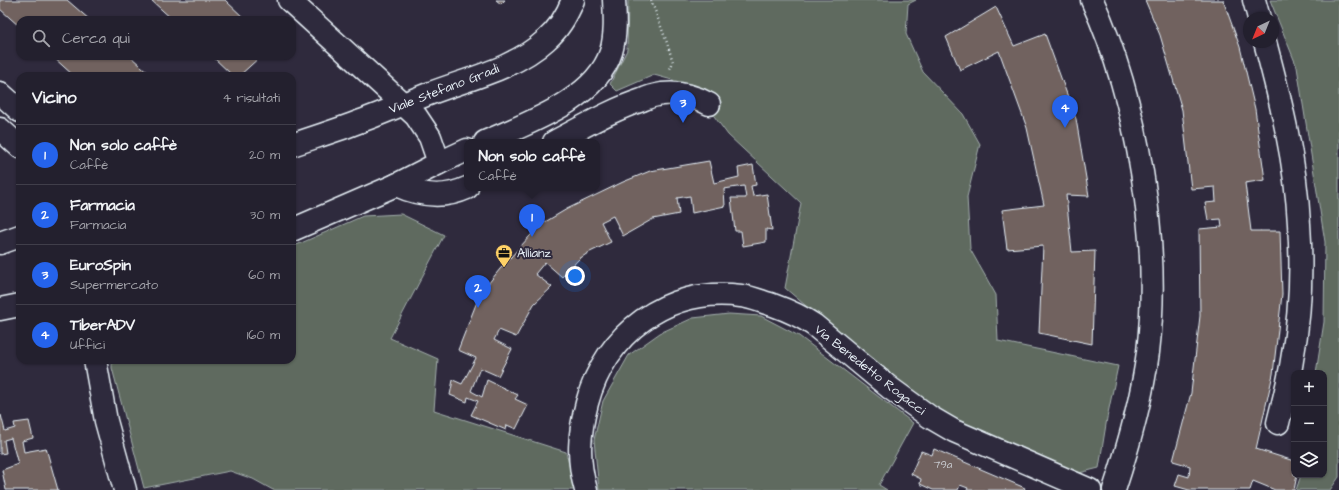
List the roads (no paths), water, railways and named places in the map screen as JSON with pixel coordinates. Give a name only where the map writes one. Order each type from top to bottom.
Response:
[{"type":"street","points":[[288,0],[405,104],[427,131],[439,163]]},
{"type":"street","name":"Viale Stefano Gradi","points":[[296,144],[360,122],[493,71],[524,56],[546,40],[555,31],[566,16],[573,0]]},
{"type":"street","points":[[491,139],[543,115],[575,97],[592,82],[606,62],[612,48],[615,29],[614,0]]},
{"type":"street","points":[[1092,0],[1111,45],[1129,110],[1143,179],[1150,247],[1150,322],[1146,364],[1131,435],[1114,490]]},
{"type":"street","points":[[1254,0],[1257,12]]},
{"type":"street","points":[[1266,48],[1291,154],[1299,225],[1299,287],[1296,336],[1292,361],[1278,422]]},
{"type":"street","points":[[592,82],[620,108]]},
{"type":"street","points":[[0,93],[16,107]]},
{"type":"street","points":[[560,139],[620,108],[660,94],[690,96],[709,104]]},
{"type":"street","points":[[0,129],[16,143]]},
{"type":"street","points":[[296,228],[396,185],[464,151]]},
{"type":"street","points":[[396,185],[420,194],[432,196],[455,193],[464,190]]},
{"type":"street","points":[[0,243],[16,237]]},
{"type":"street","name":"Via Benedetto Rogacci","points":[[586,490],[581,471],[580,439],[583,416],[600,366],[620,340],[648,317],[668,306],[686,299],[708,295],[742,296],[781,308],[802,318],[814,325],[920,411],[942,424],[1090,490]]},
{"type":"street","points":[[0,309],[16,306]]},
{"type":"street","points":[[96,364],[106,421],[124,490]]},
{"type":"place","name":"EuroSpin","points":[[683,123]]},
{"type":"place","name":"TiberADV","points":[[1065,128]]},
{"type":"place","name":"Non solo caffè","points":[[532,237]]},
{"type":"place","name":"Allianz","points":[[504,268]]},
{"type":"place","name":"Farmacia","points":[[478,308]]}]
